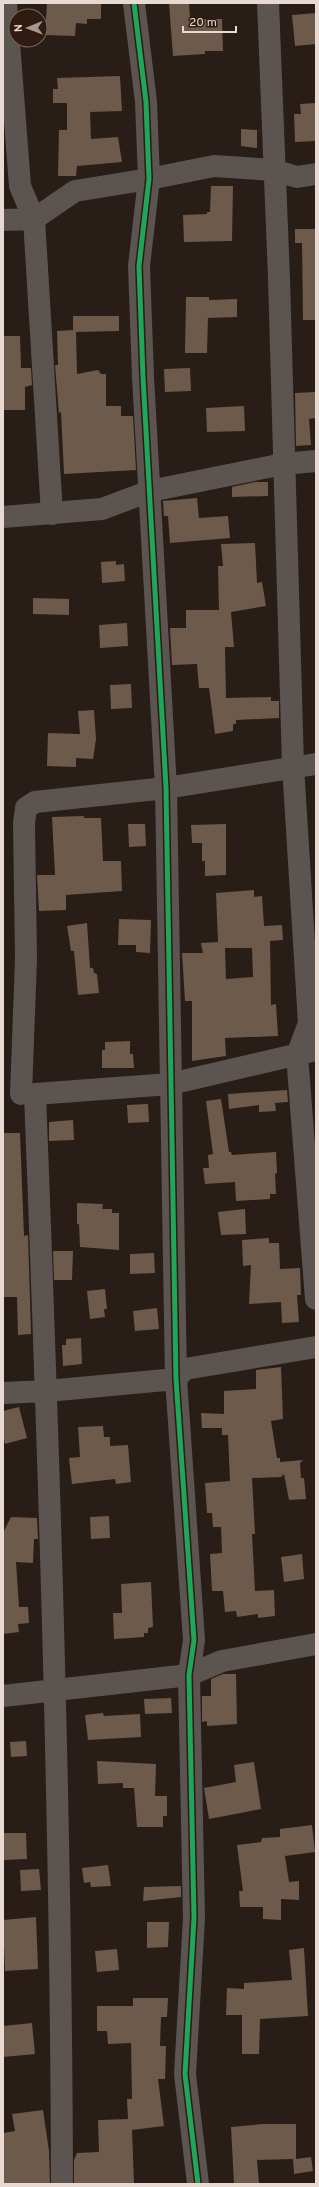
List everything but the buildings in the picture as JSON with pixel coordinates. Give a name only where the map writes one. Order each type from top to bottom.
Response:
[{"type":"street","points":[[6,3],[20,186],[34,219],[52,514]]},
{"type":"street","points":[[134,3],[146,102],[149,179],[139,266],[142,377],[150,491],[166,788],[176,1379],[194,1640],[190,1675],[194,1918],[185,2074],[198,2184]]},
{"type":"street","points":[[268,3],[273,170],[279,278],[283,464],[293,766],[309,1023],[307,1053],[316,1299]]},
{"type":"street","points":[[3,220],[34,219],[75,191],[149,179],[214,166],[273,170],[297,177],[316,174]]},
{"type":"street","points":[[3,517],[102,510],[150,491],[283,464],[316,461]]},
{"type":"street","points":[[62,2184],[54,1690],[47,1391],[20,1094],[26,959],[24,824],[26,808],[35,802],[166,788],[293,766],[316,764]]},
{"type":"street","points":[[20,1094],[170,1084],[307,1053]]},
{"type":"street","points":[[3,1393],[47,1391],[176,1379],[185,1370],[316,1347]]},
{"type":"street","points":[[3,1696],[190,1675],[222,1661],[316,1644]]},
{"type":"cycle path","points":[[134,3],[146,102],[149,179],[139,266],[143,377],[166,788],[176,1379],[194,1640],[189,1675],[194,1918],[185,2074],[198,2184]]}]
